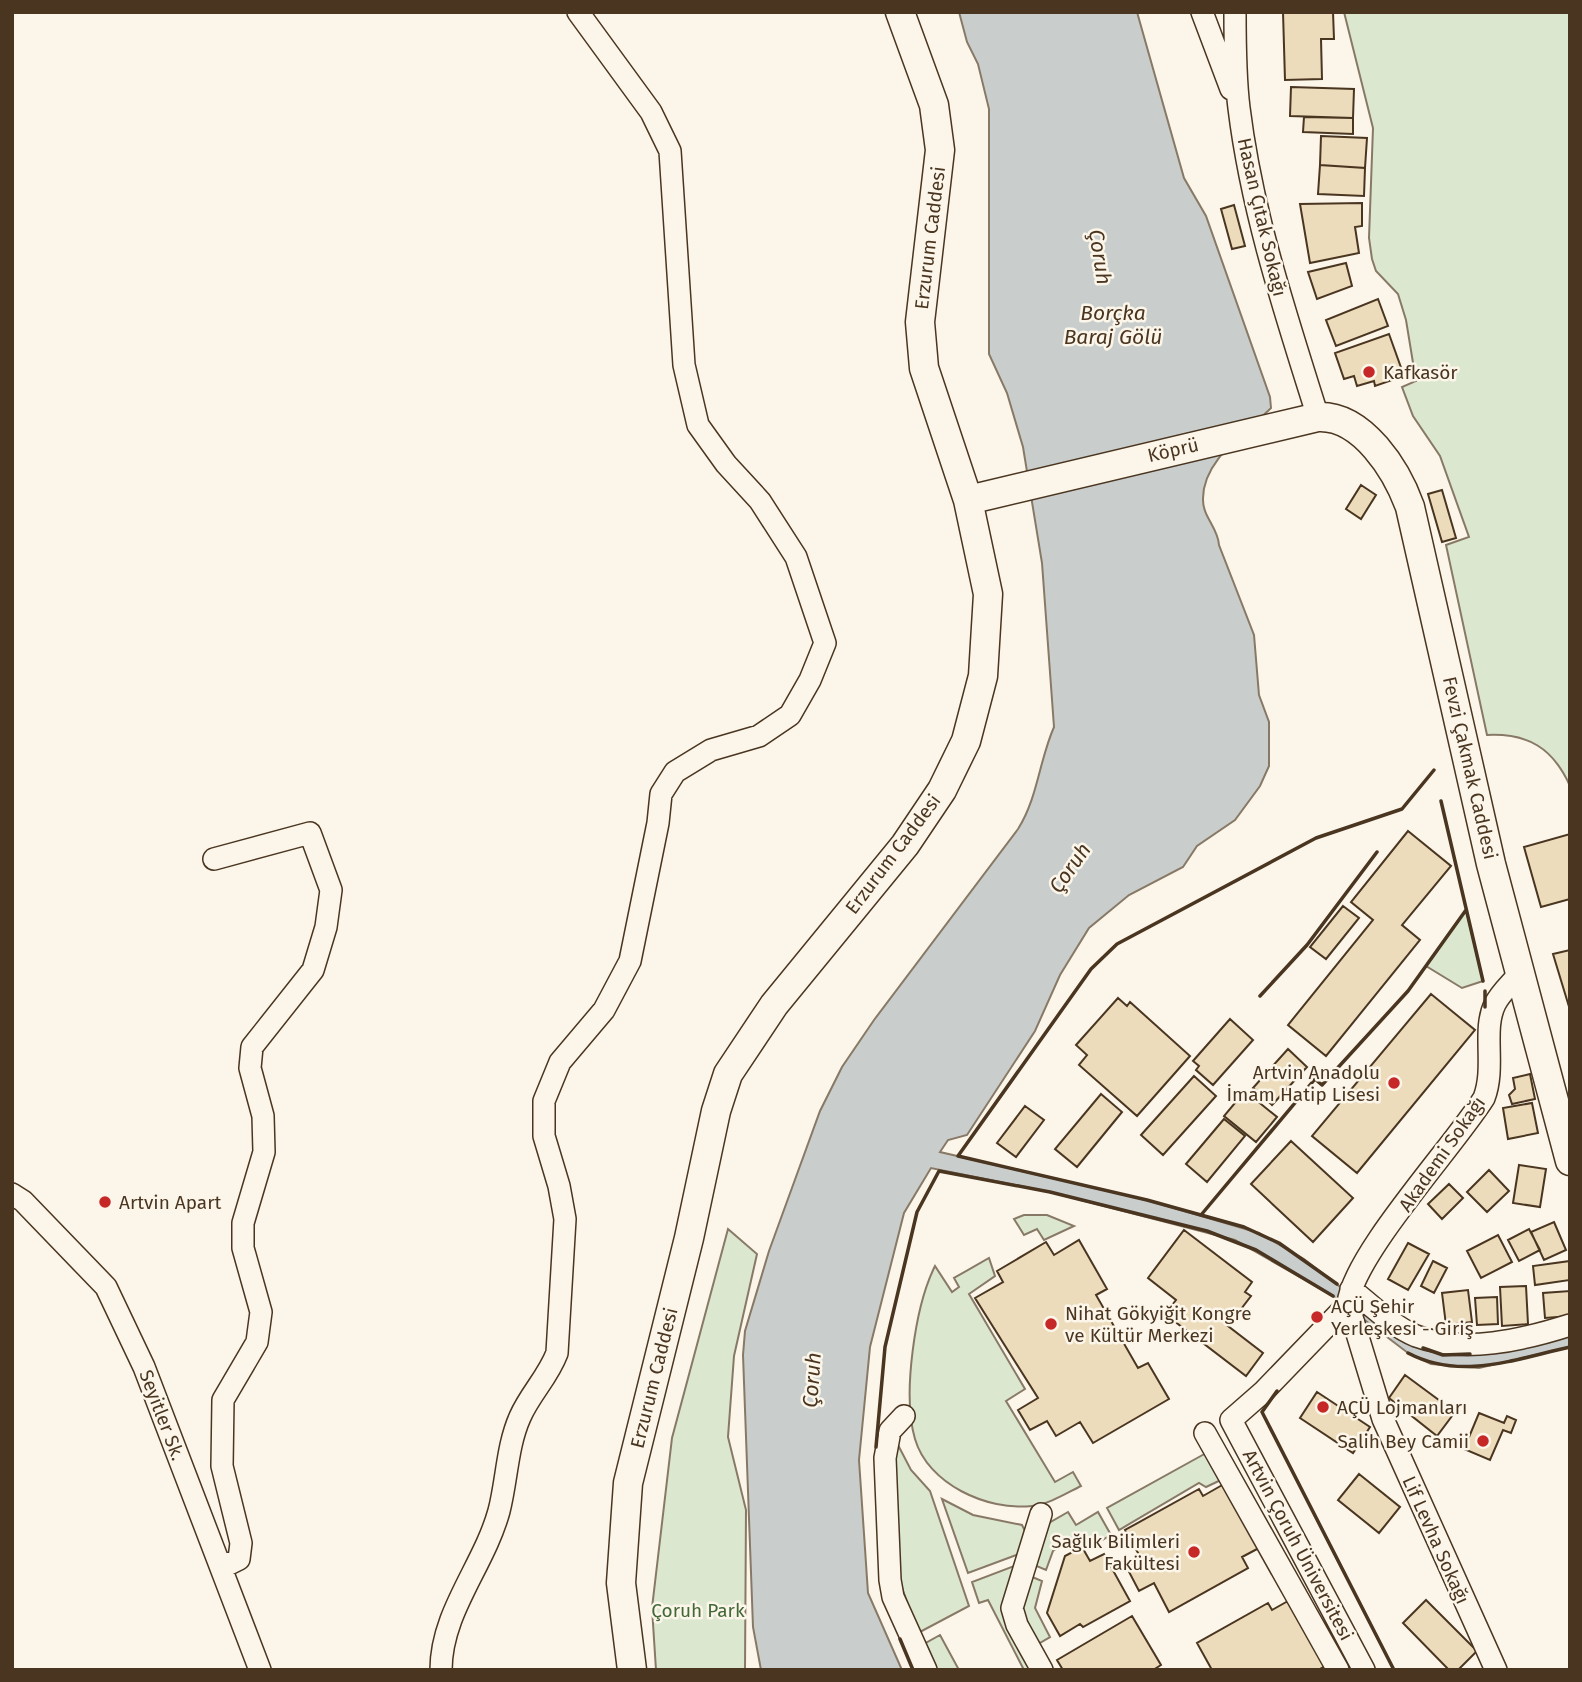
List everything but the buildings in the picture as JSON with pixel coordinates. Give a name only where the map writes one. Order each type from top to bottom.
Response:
[{"type":"main road","name":"Erzurum Caddesi","points":[[632,1670],[621,1583],[628,1483],[690,1238],[716,1111],[738,1055],[774,1005],[905,845],[942,790],[966,741],[983,676],[988,594],[968,500],[924,368],[921,312],[940,150],[934,105],[900,12]]},
{"type":"main road","name":"Köprü","points":[[968,500],[1318,417]]},
{"type":"main road","name":"Fevzi Çakmak Caddesi","points":[[1318,417],[1332,418],[1346,425],[1379,451],[1392,466],[1410,507],[1492,864],[1570,1161]]},
{"type":"street","points":[[441,1670],[447,1628],[487,1545],[499,1511],[520,1417],[552,1367],[557,1353],[565,1219],[559,1186],[544,1136],[542,1119],[548,1087],[560,1062],[614,996],[630,961],[658,823],[658,803],[666,782],[685,764],[711,750],[759,736],[790,715],[810,680],[825,643],[796,557],[760,501],[726,464],[698,425],[684,365],[670,152],[651,112],[578,12]]},
{"type":"street","points":[[1202,12],[1238,106]]},
{"type":"street","name":"Hasan Çıtak Sokağı","points":[[1235,12],[1238,106],[1263,237],[1318,417]]},
{"type":"street","points":[[214,859],[310,833],[331,890],[326,927],[313,970],[252,1047],[250,1068],[263,1116],[264,1152],[243,1223],[243,1248],[261,1312],[257,1342],[223,1400],[222,1466],[242,1543],[239,1559],[221,1568]]},
{"type":"street","name":"Akademi Sokağı","points":[[1231,1420],[1263,1392],[1349,1297],[1370,1254],[1484,1098],[1491,1069],[1492,1012],[1504,990],[1520,973]]},
{"type":"street","name":"Seyitler Sk.","points":[[12,1194],[23,1201],[106,1287],[144,1367],[260,1670]]},
{"type":"street","points":[[1349,1297],[1417,1336],[1452,1344],[1506,1340],[1570,1325]]},
{"type":"street","name":"Lif Levha Sokağı","points":[[1349,1297],[1383,1419],[1496,1670]]},
{"type":"street","points":[[904,1416],[890,1432],[886,1444],[890,1580],[893,1597],[926,1670]]},
{"type":"street","name":"Artvin Çoruh Üniversitesi","points":[[1231,1420],[1364,1670]]},
{"type":"street","points":[[1205,1433],[1338,1670]]},
{"type":"street","points":[[1041,1514],[1012,1608],[1017,1625],[1042,1670]]},
{"type":"green space","points":[[1344,12],[1570,12],[1570,786],[1556,762],[1538,746],[1515,737],[1487,735],[1446,545],[1469,537],[1440,456],[1413,416],[1402,387],[1416,381],[1406,320],[1398,294],[1376,271],[1372,259],[1369,238],[1373,128]]},
{"type":"green space","points":[[1466,910],[1483,981],[1462,988],[1426,966]]},
{"type":"green space","points":[[1024,1215],[1047,1215],[1074,1226],[1044,1240],[1037,1229],[1024,1235],[1014,1219]]},
{"type":"green space","name":"Çoruh Park","points":[[728,1229],[757,1254],[734,1356],[728,1437],[746,1510],[745,1670],[656,1670],[652,1608],[672,1438]]},
{"type":"green space","points":[[989,1258],[995,1276],[969,1294],[1025,1389],[1006,1401],[1055,1482],[1073,1472],[1081,1486],[1038,1505],[997,1504],[979,1499],[946,1481],[932,1469],[922,1455],[911,1421],[910,1375],[916,1327],[935,1266],[952,1292],[959,1287],[954,1278]]},
{"type":"green space","points":[[898,1445],[911,1470],[930,1491],[969,1606],[918,1633],[900,1582],[893,1466]]},
{"type":"green space","points":[[1208,1452],[1223,1479],[1206,1487],[1199,1483],[1119,1530],[1107,1508]]},
{"type":"green space","points":[[942,1499],[973,1515],[1022,1525],[1026,1533],[1019,1554],[968,1573]]},
{"type":"green space","points":[[1068,1512],[1076,1525],[1098,1512],[1111,1535],[1090,1547],[1073,1539],[1053,1551],[1046,1570],[1034,1565],[1049,1523]]},
{"type":"green space","points":[[1014,1566],[1003,1609],[1032,1670],[1024,1670],[988,1600],[979,1603],[972,1582]]},
{"type":"green space","points":[[1030,1576],[1042,1581],[1035,1608],[1050,1637],[1038,1644],[1022,1611]]},
{"type":"green space","points":[[940,1635],[959,1670],[936,1670],[924,1644]]},
{"type":"water","name":"Borçka Baraj Gölü","points":[[959,12],[1137,12],[1184,178],[1206,216],[1270,397],[1271,408],[1217,460],[1205,486],[1203,500],[1205,512],[1216,533],[1254,635],[1259,695],[1269,722],[1269,766],[1260,786],[1235,820],[1197,846],[1183,867],[1129,895],[1089,928],[1060,975],[1035,1031],[967,1135],[948,1140],[940,1152],[1147,1200],[1259,1233],[1304,1259],[1417,1346],[1436,1351],[1474,1353],[1570,1333],[1570,1347],[1479,1368],[1431,1364],[1408,1353],[1333,1296],[1235,1240],[1050,1192],[931,1168],[904,1213],[870,1347],[859,1460],[868,1593],[902,1670],[761,1670],[753,1627],[743,1355],[745,1331],[769,1251],[820,1111],[842,1067],[874,1020],[1018,829],[1030,804],[1054,727],[1042,563],[1023,447],[1007,393],[989,354],[989,109],[978,64],[967,42]]},
{"type":"wall","points":[[1337,1284],[1279,1243],[1244,1227],[1147,1200],[958,1156],[1091,969],[1117,944],[1316,838],[1402,809],[1434,770]]},
{"type":"wall","points":[[1441,801],[1483,981]]},
{"type":"wall","points":[[1260,996],[1307,945],[1377,852]]},
{"type":"wall","points":[[1201,1215],[1315,1079],[1322,1085],[1408,991],[1466,910]]},
{"type":"wall","points":[[1485,991],[1485,1007]]},
{"type":"wall","points":[[876,1447],[885,1347],[917,1212],[939,1171],[1050,1192],[1207,1231],[1256,1250],[1333,1296]]},
{"type":"wall","points":[[1408,1353],[1448,1366],[1468,1367],[1509,1362],[1570,1347]]},
{"type":"wall","points":[[1423,1348],[1443,1355],[1470,1354]]},
{"type":"wall","points":[[1277,1391],[1262,1412],[1394,1670]]},
{"type":"wall","points":[[900,1639],[913,1670]]},
{"type":"place","name":"Kafkasör","points":[[1369,372]]},
{"type":"place","name":"Artvin Anadolu İmam Hatip Lisesi","points":[[1394,1083]]},
{"type":"place","name":"Artvin Apart","points":[[105,1202]]},
{"type":"place","name":"AÇÜ Şehir Yerleşkesi - Giriş","points":[[1317,1317]]},
{"type":"place","name":"Nihat Gökyiğit Kongre ve Kültür Merkezi","points":[[1051,1324]]},
{"type":"place","name":"AÇÜ Lojmanları","points":[[1323,1407]]},
{"type":"place","name":"Salih Bey Camii","points":[[1483,1441]]},
{"type":"place","name":"Sağlık Bilimleri Fakültesi","points":[[1194,1552]]},
{"type":"water label","name":"Çoruh","points":[[1100,257]]},
{"type":"water label","name":"Çoruh","points":[[1070,868]]},
{"type":"water label","name":"Çoruh","points":[[812,1380]]}]
